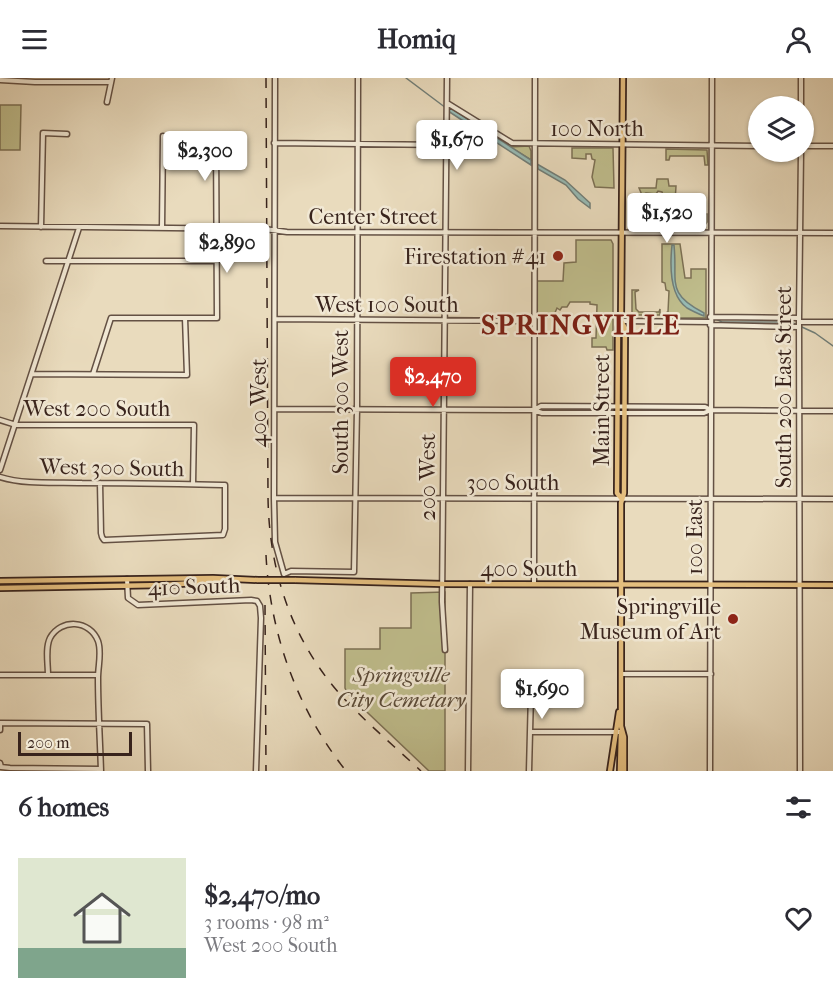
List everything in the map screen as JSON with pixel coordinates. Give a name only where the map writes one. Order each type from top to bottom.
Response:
[{"type":"main road","name":"Main Street","points":[[621,499],[617,493],[618,414],[621,407],[618,328],[621,321],[623,78]]},
{"type":"main road","name":"Main Street","points":[[619,730],[622,619],[621,499],[624,493],[625,414],[621,407]]},
{"type":"main road","name":"400 South","points":[[0,581],[213,578],[226,580]]},
{"type":"main road","name":"400 South","points":[[0,588],[205,583],[226,580],[443,584],[833,585]]},
{"type":"main road","points":[[610,771],[619,730]]},
{"type":"main road","points":[[619,730],[624,737],[622,771]]},
{"type":"street","name":"400 West","points":[[275,78],[275,542],[284,574],[291,571],[354,572]]},
{"type":"street","name":"South 300 West","points":[[354,572],[358,78]]},
{"type":"street","name":"200 West","points":[[445,650],[443,584],[447,78]]},
{"type":"street","points":[[534,584],[535,78]]},
{"type":"street","name":"100 East","points":[[710,771],[712,78]]},
{"type":"street","points":[[801,78],[801,96]]},
{"type":"street","points":[[0,80],[111,80],[107,102]]},
{"type":"street","name":"100 North","points":[[447,103],[505,141],[512,143],[748,146]]},
{"type":"street","points":[[41,227],[43,133],[67,134]]},
{"type":"street","points":[[162,228],[164,136]]},
{"type":"street","points":[[93,374],[111,318],[217,318],[216,136]]},
{"type":"street","points":[[274,143],[446,145]]},
{"type":"street","points":[[814,146],[833,146]]},
{"type":"street","name":"South 200 East Street","points":[[800,771],[801,162]]},
{"type":"street","name":"Center Street","points":[[0,226],[358,232],[833,233]]},
{"type":"street","points":[[0,470],[79,228]]},
{"type":"street","points":[[46,261],[216,261]]},
{"type":"street","points":[[32,374],[187,375],[185,318]]},
{"type":"street","name":"West 100 South","points":[[275,320],[534,321]]},
{"type":"street","points":[[621,321],[833,322]]},
{"type":"street","points":[[710,321],[799,322]]},
{"type":"street","points":[[533,410],[541,406],[705,407],[711,410]]},
{"type":"street","points":[[274,409],[533,410],[542,414],[704,413],[711,410],[833,411]]},
{"type":"street","name":"West 200 South","points":[[0,420],[16,425],[194,425],[193,484]]},
{"type":"street","name":"West 300 South","points":[[0,477],[12,481],[225,485],[225,529],[222,535],[107,540],[102,537],[100,483]]},
{"type":"street","name":"300 South","points":[[274,498],[833,499]]},
{"type":"street","points":[[127,579],[128,585]]},
{"type":"street","points":[[468,771],[470,584]]},
{"type":"street","name":"410 South","points":[[128,585],[128,598],[133,603],[142,606],[251,600],[256,601],[260,606],[256,771]]},
{"type":"street","points":[[1,765],[100,770],[98,675],[100,649],[98,639],[89,628],[72,623],[59,628],[50,640],[48,675]]},
{"type":"street","points":[[621,674],[711,674]]},
{"type":"street","points":[[0,675],[98,675]]},
{"type":"street","points":[[524,679],[531,693],[529,771]]},
{"type":"street","points":[[0,730],[0,723],[147,724],[148,771]]},
{"type":"street","points":[[531,732],[619,730]]},
{"type":"green space","points":[[0,105],[21,105],[20,150],[0,150]]},
{"type":"green space","points":[[529,146],[531,160],[510,147]]},
{"type":"green space","points":[[572,148],[613,148],[614,188],[595,187],[592,177],[595,160],[592,159],[591,154],[586,154],[586,159],[572,158]]},
{"type":"green space","points":[[666,149],[707,150],[708,165],[705,165],[704,156],[670,156],[669,160],[666,160]]},
{"type":"green space","points":[[657,179],[668,179],[669,186],[676,186],[675,202],[671,204],[670,226],[668,227],[668,195],[663,195],[658,191],[656,194],[642,195],[639,188],[656,188]]},
{"type":"green space","points":[[701,214],[707,214],[705,225],[676,225],[676,218],[701,218]]},
{"type":"green space","points":[[576,240],[611,240],[613,244],[613,350],[607,350],[606,347],[592,347],[592,338],[596,338],[597,305],[590,304],[590,302],[570,302],[567,307],[562,307],[560,310],[557,308],[554,315],[537,318],[537,281],[563,281],[564,263],[576,262]]},
{"type":"green space","points":[[662,244],[680,244],[685,278],[691,278],[691,269],[706,269],[706,318],[666,318],[665,316],[669,316],[665,313],[668,312],[669,291],[662,282]]},
{"type":"green space","points":[[632,290],[639,290],[635,292],[636,309],[639,312],[659,312],[660,309],[660,315],[632,315]]},
{"type":"green space","name":"Springville City Cemetary","points":[[445,592],[445,771],[429,771],[348,694],[345,688],[345,649],[380,649],[380,628],[411,628],[411,593]]},
{"type":"water","points":[[448,106],[531,160],[531,165],[448,111]]},
{"type":"water","points":[[537,164],[565,180],[590,203],[590,208],[578,199],[566,185],[538,169]]},
{"type":"water","points":[[672,245],[674,245],[675,278],[678,292],[683,299],[704,313],[704,316],[687,308],[677,295],[671,270]]},
{"type":"waterway","points":[[406,78],[446,108]]},
{"type":"waterway","points":[[716,319],[722,322],[791,322],[815,333],[833,346]]},
{"type":"railway","points":[[266,78],[268,497],[269,524],[278,576],[295,625],[321,670],[338,692],[421,771]]},
{"type":"railway","points":[[266,555],[273,613],[289,669],[313,722],[346,771]]},
{"type":"railway","points":[[265,605],[266,771]]},
{"type":"place","name":"Firestation #41","points":[[558,256]]},
{"type":"place","name":"Springville Museum of Art","points":[[733,619]]},
{"type":"district","name":"SPRINGVILLE","points":[[581,324]]}]
